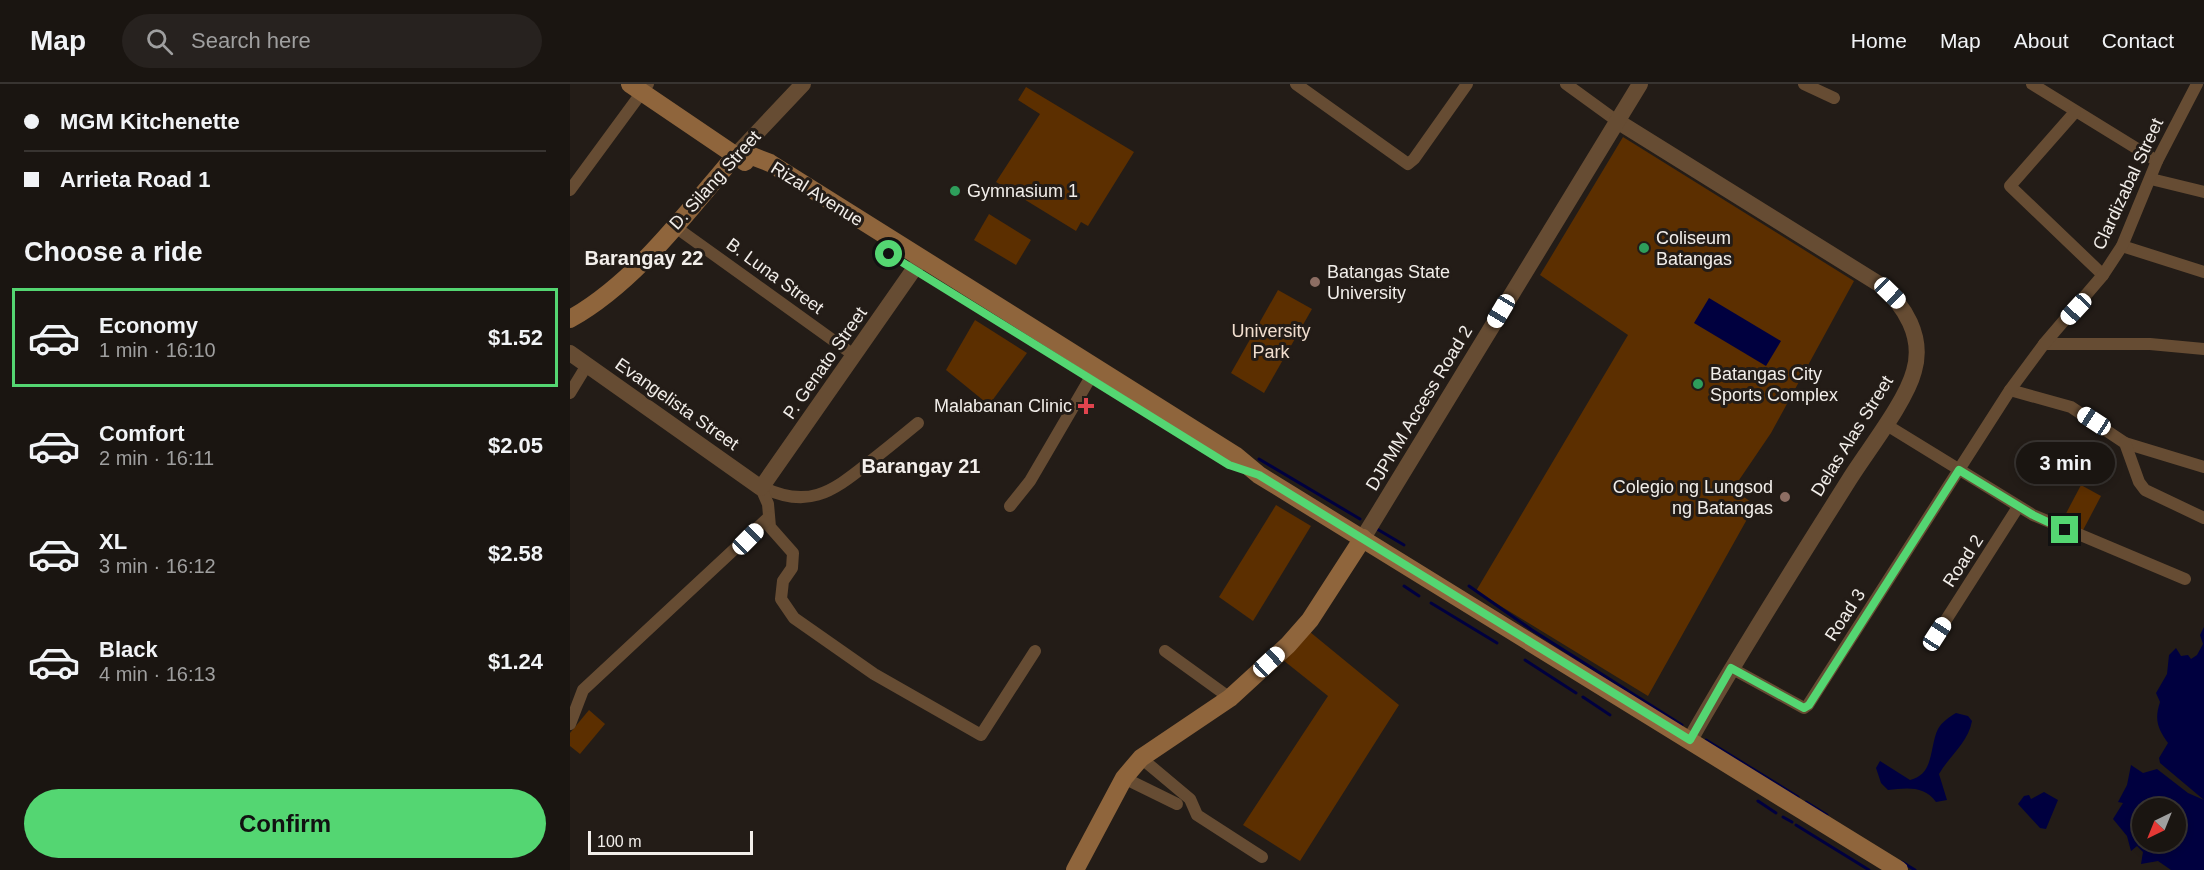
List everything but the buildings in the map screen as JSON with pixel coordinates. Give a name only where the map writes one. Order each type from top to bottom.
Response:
[{"type":"main road","name":"Rizal Avenue","points":[[640,87],[735,156],[1094,373],[1229,465],[1259,475],[1899,870]]},
{"type":"main road","name":"D. Silang Street","points":[[570,319],[620,281],[674,226],[735,156]]},
{"type":"main road","points":[[1075,870],[1124,778],[1141,758],[1230,698],[1288,645],[1310,620],[1363,538]]},
{"type":"street","name":"D. Silang Street","points":[[735,156],[803,84]]},
{"type":"street","points":[[1296,84],[1408,164],[1414,159],[1467,84]]},
{"type":"street","name":"Delas Alas Street","points":[[1566,84],[1617,121],[1879,284],[1901,303],[1917,344],[1914,371],[1885,424],[1731,668],[1690,740]]},
{"type":"street","name":"DJPMM Access Road 2","points":[[1363,538],[1640,84]]},
{"type":"street","points":[[1804,84],[1834,98]]},
{"type":"street","points":[[2032,84],[2157,161]]},
{"type":"street","name":"Clardizabal Street","points":[[1959,470],[2010,390],[2043,344],[2103,275],[2122,246],[2157,161],[2197,84]]},
{"type":"street","points":[[570,190],[640,87]]},
{"type":"street","points":[[2075,112],[2010,186],[2103,275]]},
{"type":"street","points":[[2151,179],[2204,192]]},
{"type":"street","name":"B. Luna Street","points":[[674,226],[855,356]]},
{"type":"street","points":[[2122,246],[2204,272]]},
{"type":"street","name":"P. Genato Street","points":[[762,488],[917,264]]},
{"type":"street","points":[[2043,344],[2150,344],[2204,349]]},
{"type":"street","name":"Evangelista Street","points":[[570,353],[762,488]]},
{"type":"street","points":[[570,393],[587,365]]},
{"type":"street","points":[[1010,506],[1030,481],[1094,373]]},
{"type":"street","points":[[2010,390],[2071,407],[2125,442],[2204,467]]},
{"type":"street","points":[[762,488],[781,496],[803,499],[836,490],[918,423]]},
{"type":"street","points":[[1885,424],[2044,521],[2185,579]]},
{"type":"street","points":[[2125,442],[2139,482],[2145,490],[2204,518]]},
{"type":"street","name":"Road 3","points":[[1731,668],[1804,708],[1809,705],[1959,470]]},
{"type":"street","points":[[762,488],[773,531],[793,553],[792,567],[783,581],[781,599],[794,618],[873,674],[979,735],[1035,651]]},
{"type":"street","name":"Road 2","points":[[1937,634],[2018,507]]},
{"type":"street","points":[[570,724],[583,690],[769,517]]},
{"type":"street","points":[[1165,651],[1230,698]]},
{"type":"street","points":[[1141,758],[1190,799],[1197,815],[1262,857]]},
{"type":"street","points":[[1124,778],[1176,804]]},
{"type":"green space","points":[[1026,87],[1134,152],[1088,226],[1081,222],[1076,231],[996,182],[1040,114],[1018,100]]},
{"type":"green space","name":"Batangas City Sports Complex","points":[[1623,137],[1854,281],[1771,433],[1733,489],[1755,505],[1648,696],[1476,591],[1628,335],[1540,275]]},
{"type":"green space","points":[[989,214],[1031,240],[1016,265],[974,240]]},
{"type":"green space","name":"University Park","points":[[1278,290],[1312,309],[1264,393],[1231,373]]},
{"type":"green space","points":[[975,320],[1027,353],[989,405],[946,370]]},
{"type":"green space","points":[[2081,485],[2101,496],[2081,534],[2061,523]]},
{"type":"green space","points":[[1276,505],[1311,526],[1253,621],[1219,597]]},
{"type":"green space","points":[[1310,632],[1399,705],[1300,861],[1243,825],[1328,696],[1283,660]]},
{"type":"green space","points":[[589,710],[605,724],[580,754],[570,746],[570,733]]},
{"type":"shaded area","points":[[1709,298],[1781,341],[1766,366],[1694,323]]},
{"type":"shaded area","points":[[2204,627],[2204,800],[2160,763],[2159,758],[2168,743],[2158,724],[2157,714],[2160,702],[2156,693],[2167,674],[2169,655],[2176,648],[2181,656],[2188,655],[2191,659],[2197,655],[2203,644],[2200,635]]},
{"type":"shaded area","points":[[1956,713],[1968,716],[1972,721],[1967,736],[1939,774],[1947,800],[1936,802],[1920,790],[1888,790],[1881,783],[1876,768],[1880,761],[1910,780],[1918,777],[1924,772],[1930,759],[1938,729]]},
{"type":"shaded area","points":[[2131,765],[2143,773],[2157,769],[2188,793],[2204,800],[2204,870],[2171,870],[2158,861],[2141,864],[2143,852],[2186,852],[2186,798],[2132,798],[2131,851],[2127,836],[2113,819],[2123,803],[2118,802],[2127,785]]},
{"type":"shaded area","points":[[2044,792],[2058,800],[2046,829],[2040,828],[2018,804],[2024,796],[2029,795],[2031,799]]},
{"type":"waterway","points":[[1259,459],[1360,519]]},
{"type":"waterway","points":[[1377,529],[1404,545]]},
{"type":"waterway","points":[[1404,586],[1419,596]]},
{"type":"waterway","points":[[1469,586],[1532,630],[1682,725]]},
{"type":"waterway","points":[[1431,603],[1497,643]]},
{"type":"waterway","points":[[1525,660],[1576,693]]},
{"type":"waterway","points":[[1583,697],[1610,715]]},
{"type":"waterway","points":[[1706,740],[1798,797]]},
{"type":"waterway","points":[[1758,801],[1776,813]]},
{"type":"waterway","points":[[1806,802],[1827,815]]},
{"type":"waterway","points":[[1783,817],[1792,822]]},
{"type":"waterway","points":[[1796,825],[1869,870]]},
{"type":"waterway","points":[[1902,862],[1915,870]]},
{"type":"place","name":"Gymnasium 1","points":[[955,191]]},
{"type":"place","name":"Coliseum Batangas","points":[[1644,248]]},
{"type":"place","name":"Batangas State University","points":[[1315,282]]},
{"type":"place","name":"Batangas City Sports Complex","points":[[1698,384]]},
{"type":"place","name":"Malabanan Clinic","points":[[1086,406]]},
{"type":"place","name":"Colegio ng Lungsod ng Batangas","points":[[1785,497]]},
{"type":"district","name":"Barangay 22","points":[[644,258]]},
{"type":"district","name":"Barangay 21","points":[[921,466]]},
{"type":"route","points":[[889,254],[1229,465],[1259,475],[1690,740],[1731,668],[1804,708],[1809,705],[1959,470],[2033,515],[2065,530]]}]
